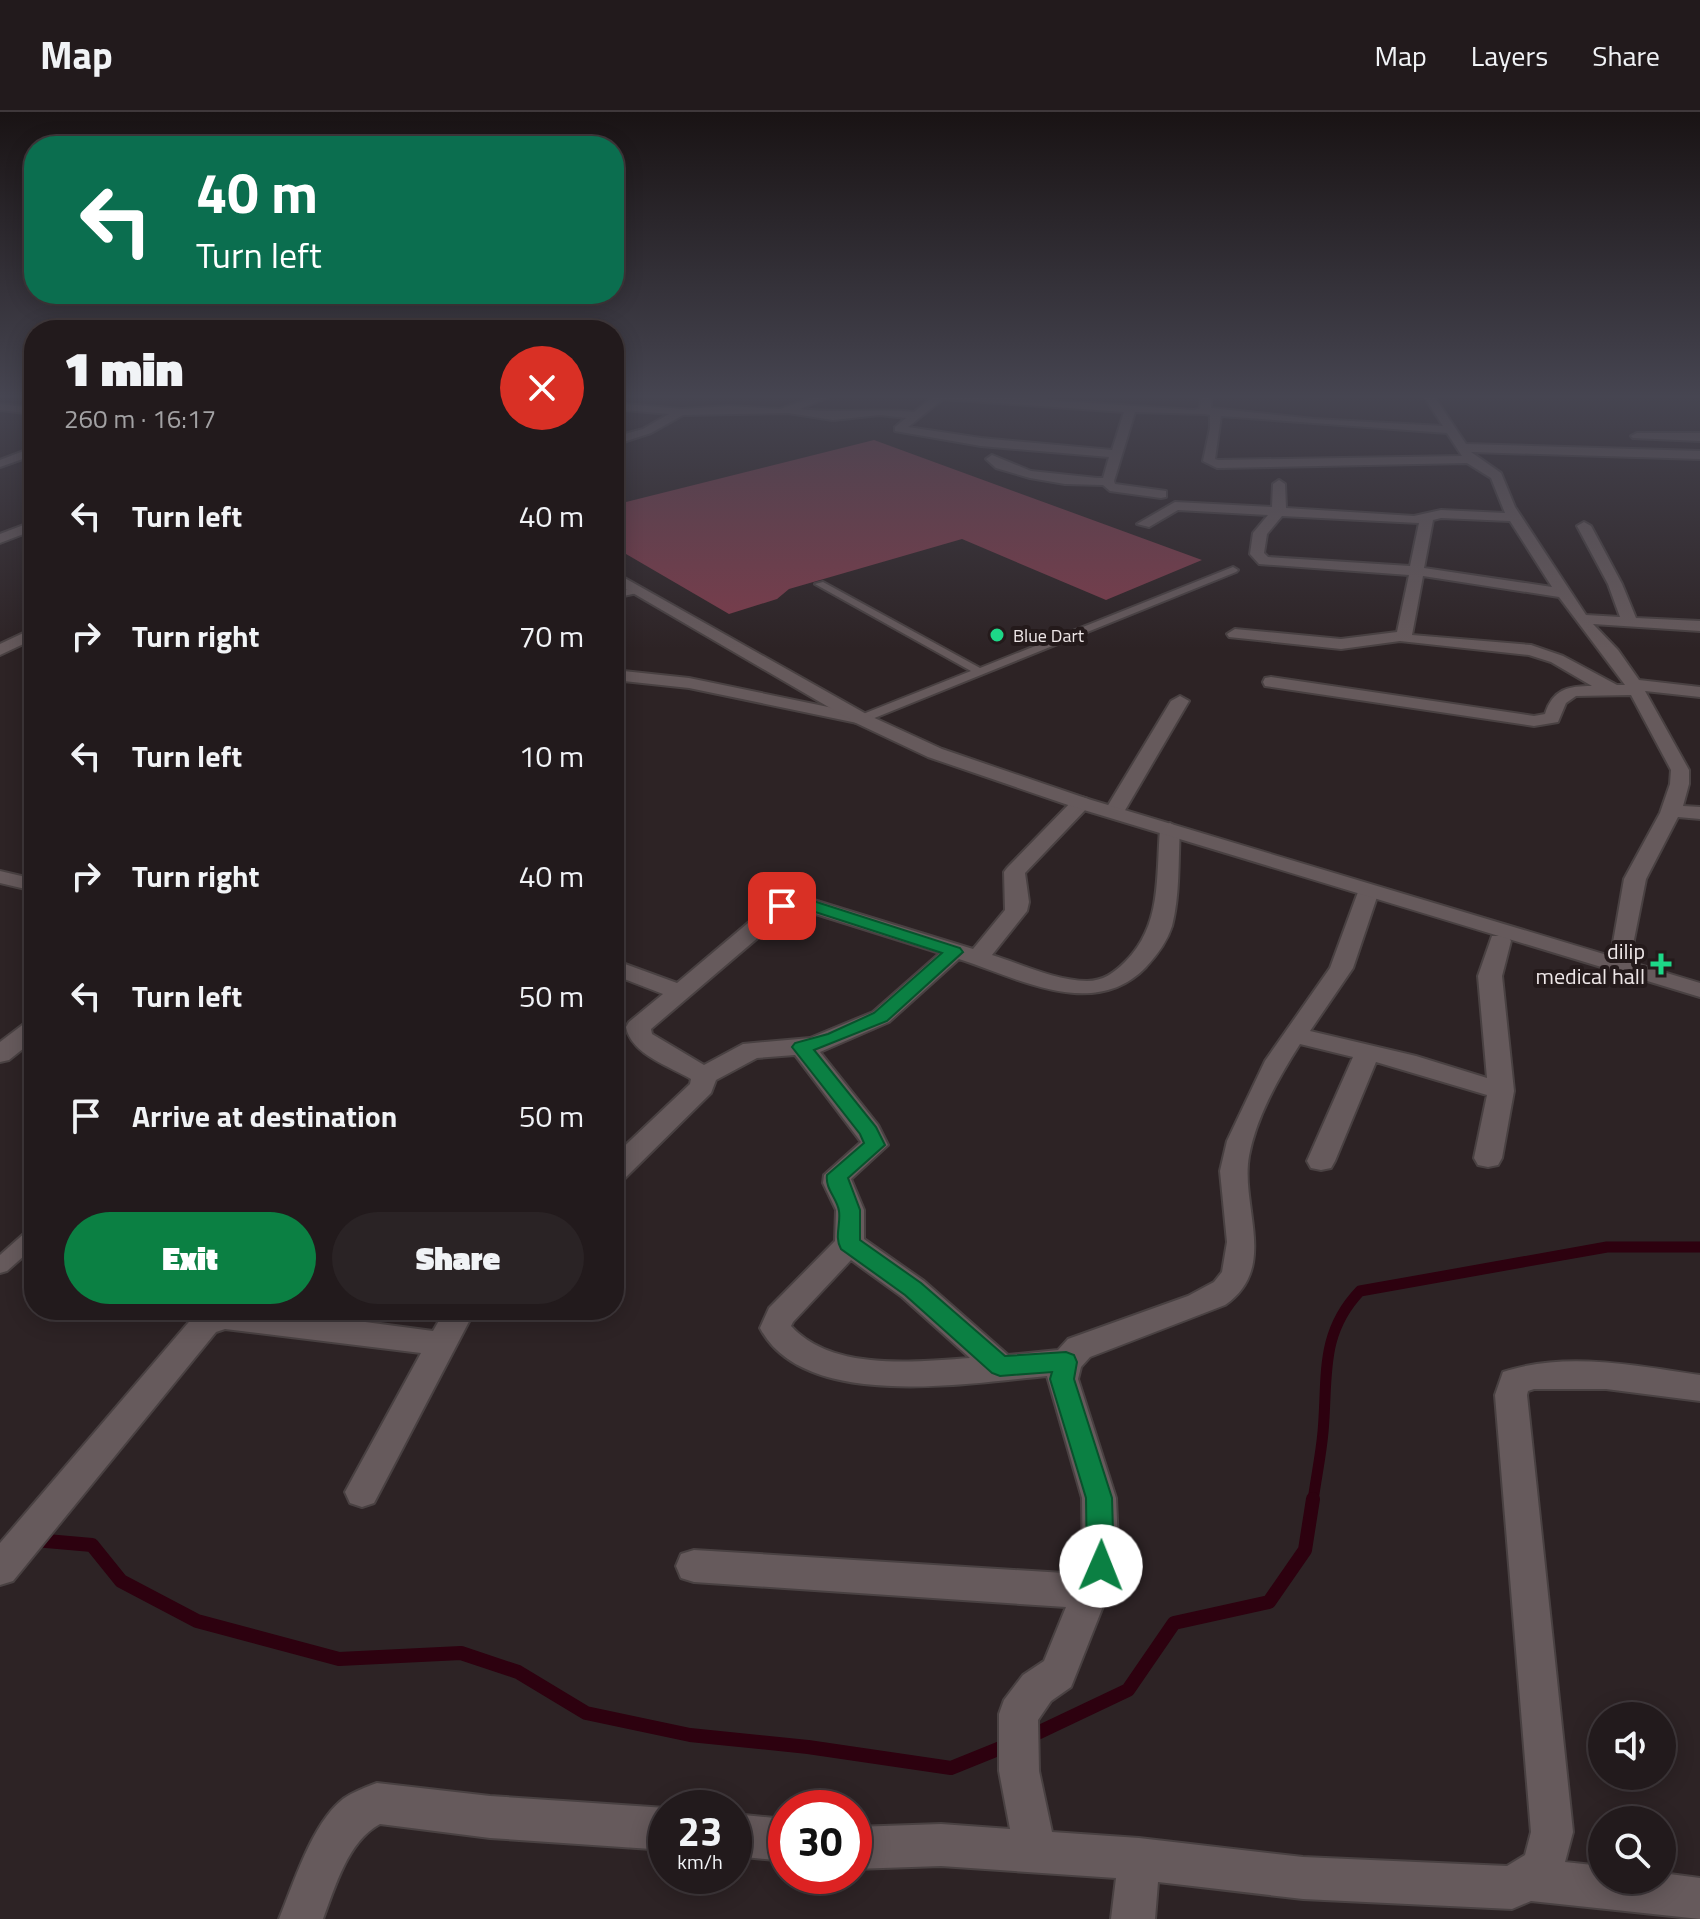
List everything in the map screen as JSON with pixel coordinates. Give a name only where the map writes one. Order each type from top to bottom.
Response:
[{"type":"street","points":[[1101,480],[1123,490],[1161,494]]},
{"type":"street","points":[[1499,480],[1514,517],[1582,619],[1612,653],[1635,687],[1680,770],[1682,781],[1669,811],[1646,849],[1635,880],[1621,960]]},
{"type":"street","points":[[1279,484],[1279,511],[1258,537],[1257,554],[1264,561],[1416,571],[1564,593]]},
{"type":"street","points":[[1144,524],[1175,506],[1414,520],[1441,514],[1514,517]]},
{"type":"street","points":[[1404,636],[1427,517]]},
{"type":"street","points":[[1584,526],[1615,584],[1630,622]]},
{"type":"street","points":[[0,539],[24,529]]},
{"type":"street","points":[[624,582],[862,719],[935,753],[1081,803],[1700,990]]},
{"type":"street","points":[[1582,619],[1700,626]]},
{"type":"street","points":[[1235,634],[1341,644],[1404,636],[1419,643],[1531,650],[1557,659],[1613,690]]},
{"type":"street","points":[[0,650],[24,638]]},
{"type":"street","points":[[624,676],[689,683],[862,719]]},
{"type":"street","points":[[1271,682],[1534,721],[1552,718],[1562,695],[1572,691],[1635,687],[1700,692]]},
{"type":"street","points":[[1114,812],[1180,701]]},
{"type":"street","points":[[704,1076],[752,1050],[772,1046],[814,1046],[881,1017],[965,955],[1016,911],[1018,902],[1014,872],[1081,803]]},
{"type":"street","points":[[1669,811],[1700,813]]},
{"type":"street","points":[[704,1076],[640,1037],[638,1027],[772,913],[793,903],[804,903],[965,955],[1081,988],[1111,986],[1124,977],[1158,936],[1170,829]]},
{"type":"street","points":[[1228,846],[1265,852],[1700,984]]},
{"type":"street","points":[[1228,846],[1256,863],[1700,1007]]},
{"type":"street","points":[[1228,846],[1287,868],[1700,998]]},
{"type":"street","points":[[0,877],[24,883]]},
{"type":"street","points":[[0,897],[24,886]]},
{"type":"street","points":[[1035,1850],[1019,1771],[1018,1714],[1037,1688],[1058,1674],[1101,1566],[1099,1498],[1062,1379],[1066,1362],[1079,1348],[1204,1302],[1224,1290],[1233,1278],[1242,1227],[1233,1171],[1240,1140],[1283,1051],[1338,975],[1366,897]]},
{"type":"street","points":[[1488,1158],[1501,1091],[1490,976],[1500,941]]},
{"type":"street","points":[[624,971],[680,992]]},
{"type":"street","points":[[1294,1035],[1368,1052],[1501,1091]]},
{"type":"street","points":[[0,1054],[24,1036]]},
{"type":"street","points":[[802,1047],[869,1131],[875,1145],[838,1175],[837,1183],[850,1210],[849,1244],[780,1316],[775,1328],[781,1341],[800,1355],[858,1371],[904,1374],[1066,1362]]},
{"type":"street","points":[[1321,1161],[1368,1052]]},
{"type":"street","points":[[624,1163],[693,1098],[702,1087],[704,1076]]},
{"type":"street","points":[[849,1244],[913,1289],[1000,1366]]},
{"type":"street","points":[[6,1562],[200,1320]]},
{"type":"street","points":[[261,1320],[442,1344]]},
{"type":"street","points":[[362,1492],[455,1320]]},
{"type":"street","points":[[872,1847],[941,1845],[1035,1850],[1391,1884],[1512,1888],[1542,1868],[1552,1832],[1511,1395],[1514,1381],[1533,1375],[1628,1379],[1700,1388]]},
{"type":"street","points":[[694,1566],[1093,1592]]},
{"type":"street","points":[[301,1919],[339,1835],[357,1814],[377,1803],[490,1817],[648,1828]]},
{"type":"street","points":[[1133,1919],[1139,1859]]},
{"type":"street","points":[[1526,1879],[1700,1899]]},
{"type":"lane","points":[[862,719],[1233,570]]},
{"type":"lane","points":[[820,584],[978,671]]},
{"type":"lane","points":[[624,593],[638,590]]},
{"type":"lane","points":[[0,1266],[24,1245]]},
{"type":"shaded area","points":[[713,480],[984,480],[1202,560],[1106,600],[962,539],[789,589],[777,599],[729,614],[624,553],[624,502]]},
{"type":"waterway","points":[[1313,1501],[1322,1441],[1328,1357],[1338,1324],[1360,1291],[1607,1247],[1700,1247]]},
{"type":"waterway","points":[[1029,1737],[1128,1690],[1174,1623],[1269,1602],[1305,1550],[1313,1499]]},
{"type":"waterway","points":[[35,1540],[92,1545],[121,1581],[197,1621],[339,1659],[461,1653],[518,1672],[586,1713],[690,1735],[808,1747],[951,1768],[1008,1745]]},
{"type":"place","name":"Blue Dart","points":[[997,635]]},
{"type":"place","name":"dilip medical hall","points":[[1661,964]]},
{"type":"route","points":[[782,906],[804,903],[836,916],[954,952],[881,1017],[814,1046],[802,1047],[869,1131],[875,1145],[838,1175],[837,1183],[850,1210],[849,1244],[913,1289],[1000,1366],[1066,1362],[1062,1379],[1099,1498],[1101,1566]]}]
